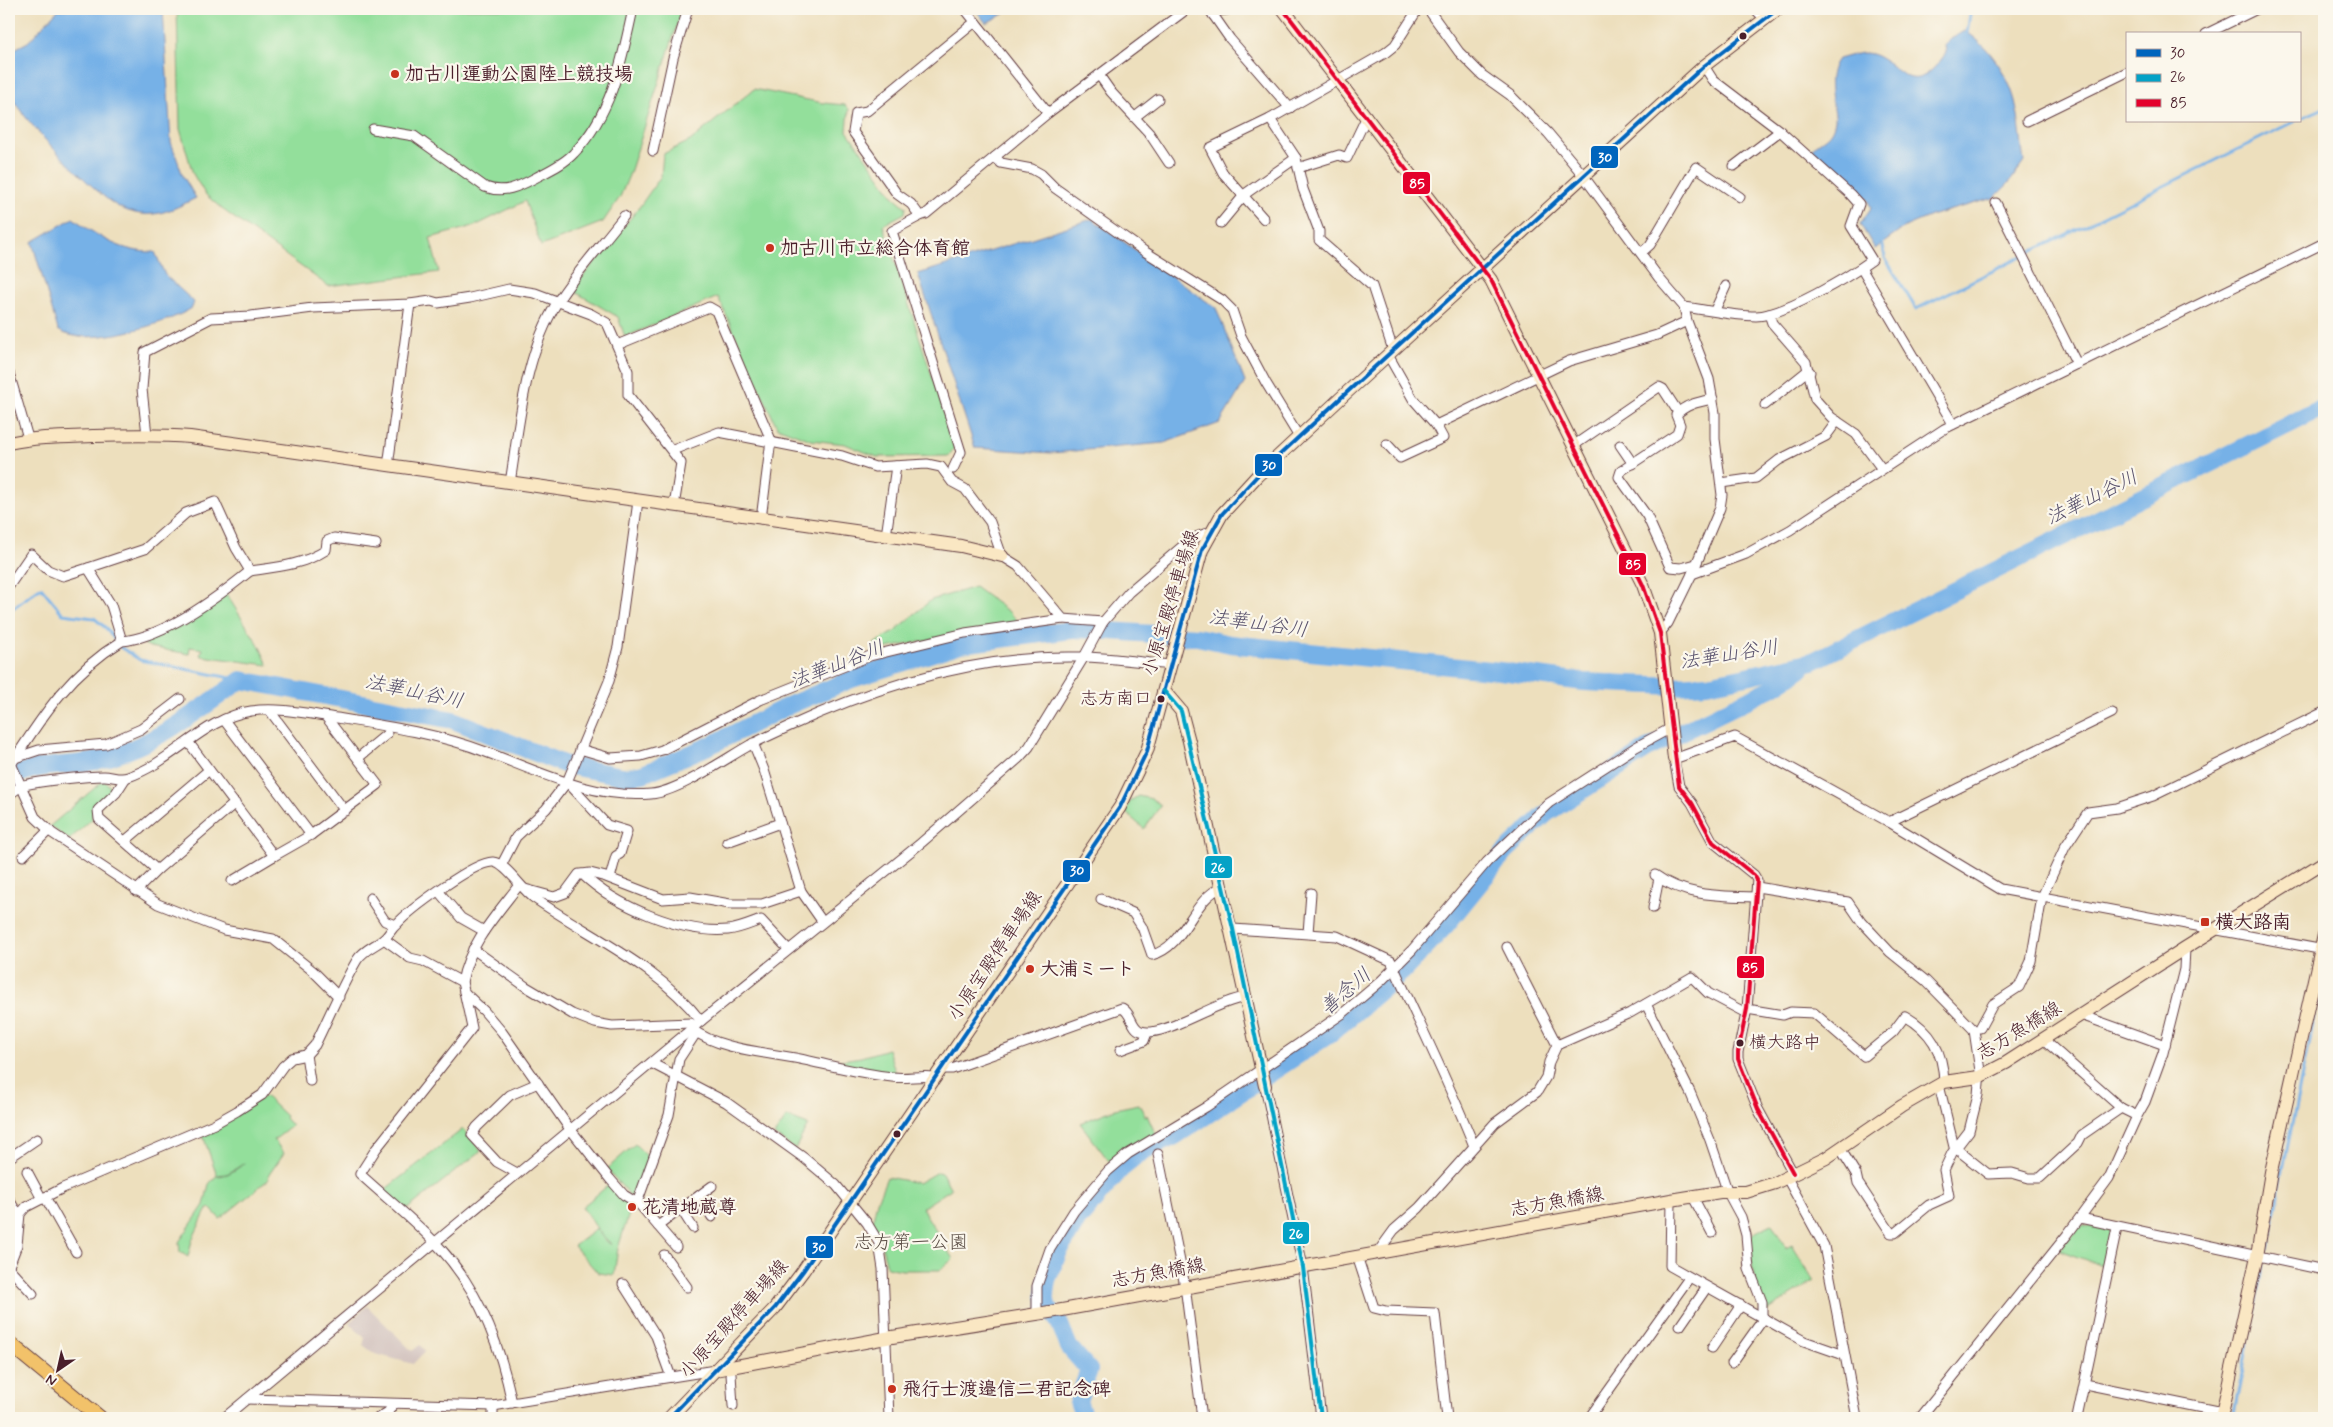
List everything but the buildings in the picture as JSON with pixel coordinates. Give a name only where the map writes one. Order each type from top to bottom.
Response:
[{"type":"main road","points":[[1283,9],[1339,79],[1492,280],[1643,585],[1660,633],[1674,755]]},
{"type":"main road","name":"小原宝殿停車場線","points":[[669,1418],[775,1308],[851,1202],[1120,806],[1147,751],[1202,550],[1210,532],[1222,514],[1246,487],[1390,352],[1484,269],[1704,66],[1778,9]]},
{"type":"main road","points":[[9,443],[28,438],[147,435],[190,437],[982,549],[1002,556]]},
{"type":"main road","points":[[1164,691],[1181,711],[1232,929],[1265,1086]]},
{"type":"main road","name":"志方魚橋線","points":[[715,1370],[886,1338],[1062,1310],[1185,1286],[1303,1267],[1671,1200],[1746,1192],[1790,1175],[1826,1158],[1902,1106],[1942,1083],[1979,1077],[2043,1040],[2185,948],[2324,862]]},
{"type":"main road","points":[[2222,1415],[2262,1257],[2272,1172],[2323,950],[2324,936]]},
{"type":"main road","points":[[9,1343],[100,1418]]},
{"type":"street","points":[[373,129],[414,136],[485,187],[496,191],[510,190],[574,154],[601,117],[618,74],[633,9]]},
{"type":"street","points":[[653,151],[673,58],[688,9]]},
{"type":"street","points":[[965,9],[1048,113]]},
{"type":"street","points":[[953,470],[962,452],[892,231],[926,214],[1048,113],[1187,9]]},
{"type":"street","points":[[1233,9],[1211,12],[1230,39],[1290,108]]},
{"type":"street","points":[[1264,220],[1223,173],[1210,148],[1290,108],[1395,45],[1418,9]]},
{"type":"street","points":[[1428,9],[1459,52],[1482,75],[1510,95],[1536,120],[1583,176],[1641,254],[1684,307],[1687,321],[1709,379],[1713,399],[1721,483],[1720,508],[1692,574],[1668,623],[1660,633]]},
{"type":"street","points":[[1755,9],[1764,18]]},
{"type":"street","points":[[2210,32],[2257,9]]},
{"type":"street","points":[[920,216],[911,204],[897,194],[853,132],[856,113],[867,111],[976,22]]},
{"type":"street","points":[[1684,307],[1756,316],[1769,314],[1791,306],[1861,268],[1872,260],[1851,226],[1859,204],[1780,131],[1713,80],[1704,66]]},
{"type":"street","points":[[2027,121],[2126,72]]},
{"type":"street","points":[[1099,75],[1111,92],[1149,133],[1169,163]]},
{"type":"street","points":[[1135,117],[1158,99]]},
{"type":"street","points":[[1221,223],[1243,197],[1297,163],[1339,155],[1347,158],[1367,116]]},
{"type":"street","points":[[1270,119],[1297,163],[1319,231],[1319,240],[1372,286],[1390,352],[1413,399],[1436,425],[1443,438],[1400,458],[1387,444]]},
{"type":"street","points":[[1734,166],[1780,131]]},
{"type":"street","points":[[995,157],[1001,163],[1032,169],[1041,174],[1055,188],[1144,250],[1222,300],[1232,310],[1241,336],[1266,383],[1299,437]]},
{"type":"street","points":[[1641,254],[1650,245],[1696,167],[1740,196]]},
{"type":"street","points":[[1996,203],[2077,364]]},
{"type":"street","points":[[510,483],[529,365],[542,332],[558,301],[624,216]]},
{"type":"street","points":[[1692,574],[1746,554],[1790,530],[1953,424],[2324,243]]},
{"type":"street","points":[[1861,268],[1953,424]]},
{"type":"street","points":[[1715,310],[1726,286]]},
{"type":"street","points":[[147,435],[142,389],[145,352],[211,318],[250,316],[306,309],[410,304],[470,298],[509,289],[536,293],[591,314],[608,323],[628,371],[628,395],[673,450],[681,464],[674,506]]},
{"type":"street","points":[[388,466],[410,304]]},
{"type":"street","points":[[617,345],[709,307],[716,311],[771,440],[761,519]]},
{"type":"street","points":[[1769,314],[1772,323],[1806,362],[1810,372],[1815,399],[1837,421],[1856,434],[1882,469]]},
{"type":"street","points":[[1436,425],[1570,361],[1657,335],[1687,321]]},
{"type":"street","points":[[1765,405],[1806,372],[1810,372]]},
{"type":"street","points":[[9,373],[28,438]]},
{"type":"street","points":[[1573,446],[1659,387],[1663,389],[1678,412]]},
{"type":"street","points":[[1696,564],[1681,568],[1670,567],[1647,516],[1620,477],[1621,471],[1678,434],[1680,425],[1676,415],[1678,412],[1688,404],[1713,399]]},
{"type":"street","points":[[1721,483],[1756,478],[1780,460],[1826,436],[1837,421]]},
{"type":"street","points":[[673,450],[719,432],[771,440],[815,452],[842,456],[875,467],[927,464],[941,467],[952,482],[965,489],[990,522],[1002,556],[1018,566],[1063,619]]},
{"type":"street","points":[[1620,445],[1632,464]]},
{"type":"street","points":[[886,536],[896,466]]},
{"type":"street","points":[[502,864],[516,837],[546,809],[567,782],[609,681],[618,646],[638,501]]},
{"type":"street","points":[[9,586],[31,554],[48,570],[63,576],[145,549],[186,513],[215,502],[236,548],[250,571]]},
{"type":"street","points":[[224,1418],[788,949],[921,843],[1019,758],[1029,747],[1103,622],[1129,592],[1191,539],[1210,532]]},
{"type":"street","points":[[12,760],[74,677],[122,641],[130,640],[176,622],[218,597],[250,571],[314,558],[326,550],[327,541],[334,538],[376,544]]},
{"type":"street","points":[[88,568],[111,605],[122,641]]},
{"type":"street","points":[[580,749],[610,758],[641,756],[662,750],[760,700],[870,656],[965,633],[1063,619],[1103,622]]},
{"type":"street","points":[[157,870],[99,820],[98,810],[116,793],[125,779],[173,754],[206,728],[251,711],[303,712],[459,742],[548,777],[591,790],[622,795],[656,794],[690,779],[754,743],[812,716],[894,685],[998,662],[1084,657],[1171,662]]},
{"type":"street","points":[[12,760],[39,750],[106,744],[141,729],[180,700]]},
{"type":"street","points":[[270,711],[345,811]]},
{"type":"street","points":[[1980,1028],[1993,1004],[2019,988],[2031,961],[2042,897],[2065,847],[2088,812],[2117,808],[2153,796],[2324,712]]},
{"type":"street","points":[[1889,822],[2112,713]]},
{"type":"street","points":[[232,881],[311,835],[378,785],[326,717]]},
{"type":"street","points":[[224,720],[311,835]]},
{"type":"street","points":[[1041,1313],[1037,1286],[1050,1249],[1064,1224],[1096,1184],[1128,1154],[1206,1107],[1338,1018],[1394,968],[1448,911],[1487,862],[1549,803],[1636,747],[1671,730]]},
{"type":"street","points":[[358,758],[388,734]]},
{"type":"street","points":[[1857,1418],[1824,1246],[1740,1068],[1738,1052],[1747,1011],[1757,880],[1754,875],[1721,850],[1705,829],[1692,803],[1679,786],[1674,755],[1735,737],[1889,822],[2000,889],[2323,950]]},
{"type":"street","points":[[189,743],[274,856]]},
{"type":"street","points":[[754,743],[801,891],[822,922]]},
{"type":"street","points":[[12,760],[35,817],[49,830],[136,891],[158,904],[210,926],[273,939],[313,970],[339,997]]},
{"type":"street","points":[[125,841],[209,770]]},
{"type":"street","points":[[9,795],[22,785],[105,776],[125,779]]},
{"type":"street","points":[[567,782],[607,825],[626,831],[620,854],[616,856],[610,878]]},
{"type":"street","points":[[136,891],[157,870],[235,803]]},
{"type":"street","points":[[727,842],[780,823]]},
{"type":"street","points":[[23,856],[49,830]]},
{"type":"street","points":[[33,1294],[9,1267],[17,1245],[20,1214],[26,1207],[222,1119],[262,1095],[292,1058],[306,1055],[315,1045],[362,954],[384,939],[395,925],[439,892],[483,863],[493,862],[502,864],[521,887],[651,974],[675,994],[696,1027]]},
{"type":"street","points":[[521,887],[554,898],[565,893],[579,874],[590,873],[610,878],[655,897],[690,897],[730,904],[762,904],[801,891]]},
{"type":"street","points":[[582,874],[615,899],[664,920],[697,928],[727,930],[761,920],[788,949]]},
{"type":"street","points":[[1653,908],[1657,877],[1702,895],[1756,897]]},
{"type":"street","points":[[512,1403],[507,1379],[483,1312],[466,1281],[435,1243],[360,1174],[376,1149],[472,1028],[462,982],[473,949],[484,931],[521,887]]},
{"type":"street","points":[[1101,899],[1133,913],[1142,927],[1152,955],[1169,947],[1211,892],[1222,887]]},
{"type":"street","points":[[1756,887],[1848,902],[1861,921],[1890,952],[1926,981],[1974,1030],[1979,1056],[1978,1095],[1972,1122],[1946,1162],[1944,1170],[1949,1196],[1930,1205],[1896,1233],[1891,1232],[1858,1183],[1856,1174],[1840,1148]]},
{"type":"street","points":[[439,892],[461,918],[484,931]]},
{"type":"street","points":[[1308,934],[1311,892]]},
{"type":"street","points":[[370,898],[385,921],[395,925]]},
{"type":"street","points":[[1232,929],[1337,936],[1391,961],[1450,1085],[1474,1146]]},
{"type":"street","points":[[384,939],[410,958],[423,961],[462,982]]},
{"type":"street","points":[[1508,947],[1557,1045]]},
{"type":"street","points":[[1920,1418],[2080,1218],[2108,1178],[2136,1116],[2145,1102],[2165,1045],[2184,969],[2185,948]]},
{"type":"street","points":[[473,949],[525,986],[572,1014],[595,1023],[612,1026],[691,1023],[715,1041],[833,1067],[893,1077],[938,1073],[952,1069],[1122,1008],[1127,1011],[1136,1029],[1158,1033],[1219,1004],[1235,998],[1247,997]]},
{"type":"street","points":[[1378,1252],[1394,1230],[1419,1208],[1502,1116],[1537,1092],[1546,1077],[1548,1062],[1557,1045],[1630,1013],[1692,977],[1708,992],[1747,1011],[1783,1015],[1791,1012],[1814,1013],[1864,1056],[1893,1032],[1905,1016],[1929,1033],[1933,1039],[1944,1072],[1942,1083],[1956,1148],[1988,1174],[2012,1173],[2029,1178],[2040,1178],[2078,1143],[2082,1135],[2121,1108]]},
{"type":"street","points":[[464,992],[502,1032],[571,1129],[618,1188],[637,1203],[676,1247]]},
{"type":"street","points":[[1646,1004],[1693,1100],[1710,1140],[1728,1193],[1734,1200],[1746,1235],[1749,1270],[1762,1302],[1763,1317],[1732,1363]]},
{"type":"street","points":[[2081,1015],[2165,1045]]},
{"type":"street","points":[[637,1203],[669,1115],[678,1076],[679,1059],[696,1027]]},
{"type":"street","points":[[1120,1050],[1144,1041],[1147,1032]]},
{"type":"street","points":[[2043,1040],[2121,1108],[2136,1116]]},
{"type":"street","points":[[306,1055],[310,1081]]},
{"type":"street","points":[[651,1063],[726,1102],[759,1128],[804,1158],[836,1185],[851,1202],[879,1243],[884,1284],[889,1418]]},
{"type":"street","points":[[517,1173],[497,1162],[472,1135],[477,1127],[510,1095],[538,1083]]},
{"type":"street","points":[[1265,1086],[1303,1267],[1321,1418]]},
{"type":"street","points":[[9,1158],[37,1139]]},
{"type":"street","points":[[1158,1154],[1185,1286],[1202,1418]]},
{"type":"street","points":[[26,1171],[76,1252]]},
{"type":"street","points":[[658,1226],[712,1186]]},
{"type":"street","points":[[699,1196],[712,1217]]},
{"type":"street","points":[[1693,1197],[1712,1233]]},
{"type":"street","points":[[1671,1200],[1670,1266],[1804,1341],[1844,1355]]},
{"type":"street","points":[[10,1202],[20,1214]]},
{"type":"street","points":[[681,1209],[693,1228]]},
{"type":"street","points":[[2080,1218],[2117,1228],[2324,1270]]},
{"type":"street","points":[[2077,1418],[2117,1228]]},
{"type":"street","points":[[664,1255],[687,1287]]},
{"type":"street","points":[[1357,1256],[1374,1308],[1386,1311],[1435,1313],[1447,1418]]},
{"type":"street","points":[[1589,1418],[1689,1278]]},
{"type":"street","points":[[623,1284],[656,1336],[671,1376]]},
{"type":"street","points":[[1680,1326],[1706,1287]]},
{"type":"street","points":[[1712,1348],[1742,1305]]},
{"type":"street","points":[[728,1368],[731,1374],[733,1406]]},
{"type":"street","points":[[247,1399],[393,1405],[493,1406],[715,1370]]},
{"type":"street","points":[[2084,1384],[2222,1415]]},
{"type":"street","points":[[383,1417],[393,1405]]},
{"type":"street","points":[[493,1406],[493,1418]]},
{"type":"shaded area","points":[[367,1306],[412,1351],[420,1345],[425,1351],[413,1364],[375,1354],[363,1345],[365,1338],[349,1323]]},
{"type":"green space","name":"加古川運動公園陸上競技場","points":[[177,9],[682,9],[630,173],[620,197],[603,222],[541,246],[525,201],[477,225],[430,238],[439,272],[328,286],[222,209],[205,194],[193,174],[180,129]]},
{"type":"green space","name":"加古川市立総合体育館","points":[[754,89],[823,103],[845,105],[849,109],[847,131],[894,197],[906,207],[905,213],[883,225],[955,447],[949,456],[877,457],[845,444],[811,440],[777,427],[718,297],[625,337],[618,317],[572,290],[638,209],[661,176],[663,154],[690,141]]},
{"type":"green space","points":[[975,587],[1009,612],[1020,623],[877,650],[874,648],[875,643],[894,632],[931,600]]},
{"type":"green space","points":[[225,592],[260,647],[268,665],[202,656],[200,655],[203,649],[190,647],[189,654],[150,647],[140,642]]},
{"type":"green space","points":[[104,780],[113,790],[93,807],[92,819],[69,840],[50,826]]},
{"type":"green space","points":[[1138,796],[1152,799],[1161,805],[1144,829],[1125,812],[1130,801]]},
{"type":"green space","points":[[888,1049],[896,1074],[837,1065],[836,1061],[861,1057]]},
{"type":"green space","points":[[265,1096],[286,1116],[285,1118],[292,1126],[274,1140],[284,1153],[268,1176],[269,1179],[220,1219],[210,1208],[206,1211],[192,1240],[188,1257],[180,1252],[179,1242],[204,1205],[209,1184],[216,1176],[226,1174],[217,1175],[202,1133]]},
{"type":"green space","points":[[1139,1104],[1145,1116],[1147,1115],[1156,1135],[1112,1165],[1080,1123],[1115,1109]]},
{"type":"green space","points":[[787,1117],[808,1125],[795,1149],[774,1135]]},
{"type":"green space","points":[[463,1129],[481,1151],[405,1211],[383,1191]]},
{"type":"green space","points":[[635,1144],[651,1160],[636,1198],[632,1198],[607,1169]]},
{"type":"green space","name":"志方第一公園","points":[[937,1172],[942,1173],[951,1189],[922,1208],[953,1259],[940,1270],[902,1270],[887,1267],[879,1234],[872,1224],[877,1201],[887,1177],[918,1183]]},
{"type":"green space","points":[[611,1183],[629,1202],[627,1209],[629,1214],[618,1248],[614,1275],[598,1273],[574,1246],[596,1229],[606,1240],[612,1245],[601,1234],[582,1207]]},
{"type":"green space","points":[[1772,1224],[1786,1248],[1792,1245],[1814,1281],[1764,1313],[1755,1285],[1748,1236]]},
{"type":"green space","points":[[2080,1225],[2110,1230],[2102,1266],[2059,1250]]},
{"type":"water","points":[[59,9],[163,9],[171,142],[183,176],[196,198],[159,213],[143,214],[122,209],[87,181],[54,149],[24,115],[14,101],[8,86],[9,52],[28,42]]},
{"type":"water","points":[[975,9],[1013,9],[986,23]]},
{"type":"water","points":[[1965,31],[1989,52],[2002,71],[2012,91],[2017,109],[2024,162],[2009,183],[1994,198],[1933,215],[1907,226],[1875,249],[1860,224],[1871,208],[1868,200],[1811,150],[1828,135],[1835,120],[1831,93],[1831,75],[1835,64],[1838,59],[1865,53],[1877,56],[1904,75],[1912,78],[1922,77],[1933,69],[1946,53],[1945,45],[1949,40]]},
{"type":"water","points":[[73,218],[121,247],[143,252],[155,252],[165,275],[194,302],[192,308],[146,327],[105,336],[86,337],[70,335],[58,330],[32,242]]},
{"type":"water","points":[[1092,219],[1216,308],[1245,382],[1220,423],[1164,443],[1052,453],[975,448],[918,274]]},
{"type":"waterway","points":[[1967,34],[1970,14],[1981,9]]},
{"type":"waterway","points":[[2300,119],[2324,108]]},
{"type":"waterway","points":[[1882,240],[1885,258],[1916,309],[2293,122]]},
{"type":"waterway","name":"法華山谷川","points":[[9,779],[29,770],[95,761],[135,748],[172,728],[241,680],[453,720],[566,765],[627,777],[643,774],[711,745],[790,705],[852,679],[961,644],[1080,629],[1197,637],[1230,644],[1500,671],[1584,682],[1674,686],[1707,684],[1813,661],[2324,407]]},
{"type":"waterway","points":[[9,611],[41,587],[63,614],[94,618],[107,629],[120,647],[140,660],[241,680]]},
{"type":"waterway","name":"善念川","points":[[1084,1418],[1078,1401],[1089,1370],[1069,1347],[1059,1322],[1047,1306],[1045,1294],[1047,1280],[1059,1251],[1077,1221],[1121,1169],[1143,1151],[1175,1136],[1330,1034],[1402,972],[1446,925],[1505,852],[1547,813],[1649,748],[1772,688],[1801,669]]},
{"type":"waterway","points":[[2233,1418],[2324,965]]},
{"type":"transit line","name":"85","points":[[1283,9],[1491,280],[1643,585],[1660,633],[1679,786],[1692,803],[1713,842],[1754,875],[1757,880],[1747,1009],[1738,1059],[1758,1109],[1793,1173]]},
{"type":"transit line","name":"30","points":[[669,1418],[775,1308],[803,1271],[1120,807],[1147,751],[1202,550],[1222,514],[1257,476],[1344,395],[1704,66],[1778,9]]},
{"type":"transit line","name":"26","points":[[1164,691],[1181,711],[1233,929],[1303,1267],[1321,1418]]},
{"type":"place","name":"加古川運動公園陸上競技場","points":[[395,74]]},
{"type":"place","name":"加古川市立総合体育館","points":[[770,248]]},
{"type":"place","name":"志方南口","points":[[1161,699]]},
{"type":"place","name":"横大路南","points":[[2205,922]]},
{"type":"place","name":"大浦ミート","points":[[1030,969]]},
{"type":"place","name":"横大路中","points":[[1740,1043]]},
{"type":"place","name":"花清地蔵尊","points":[[632,1207]]},
{"type":"place","name":"飛行士渡邉信二君記念碑","points":[[892,1389]]}]
